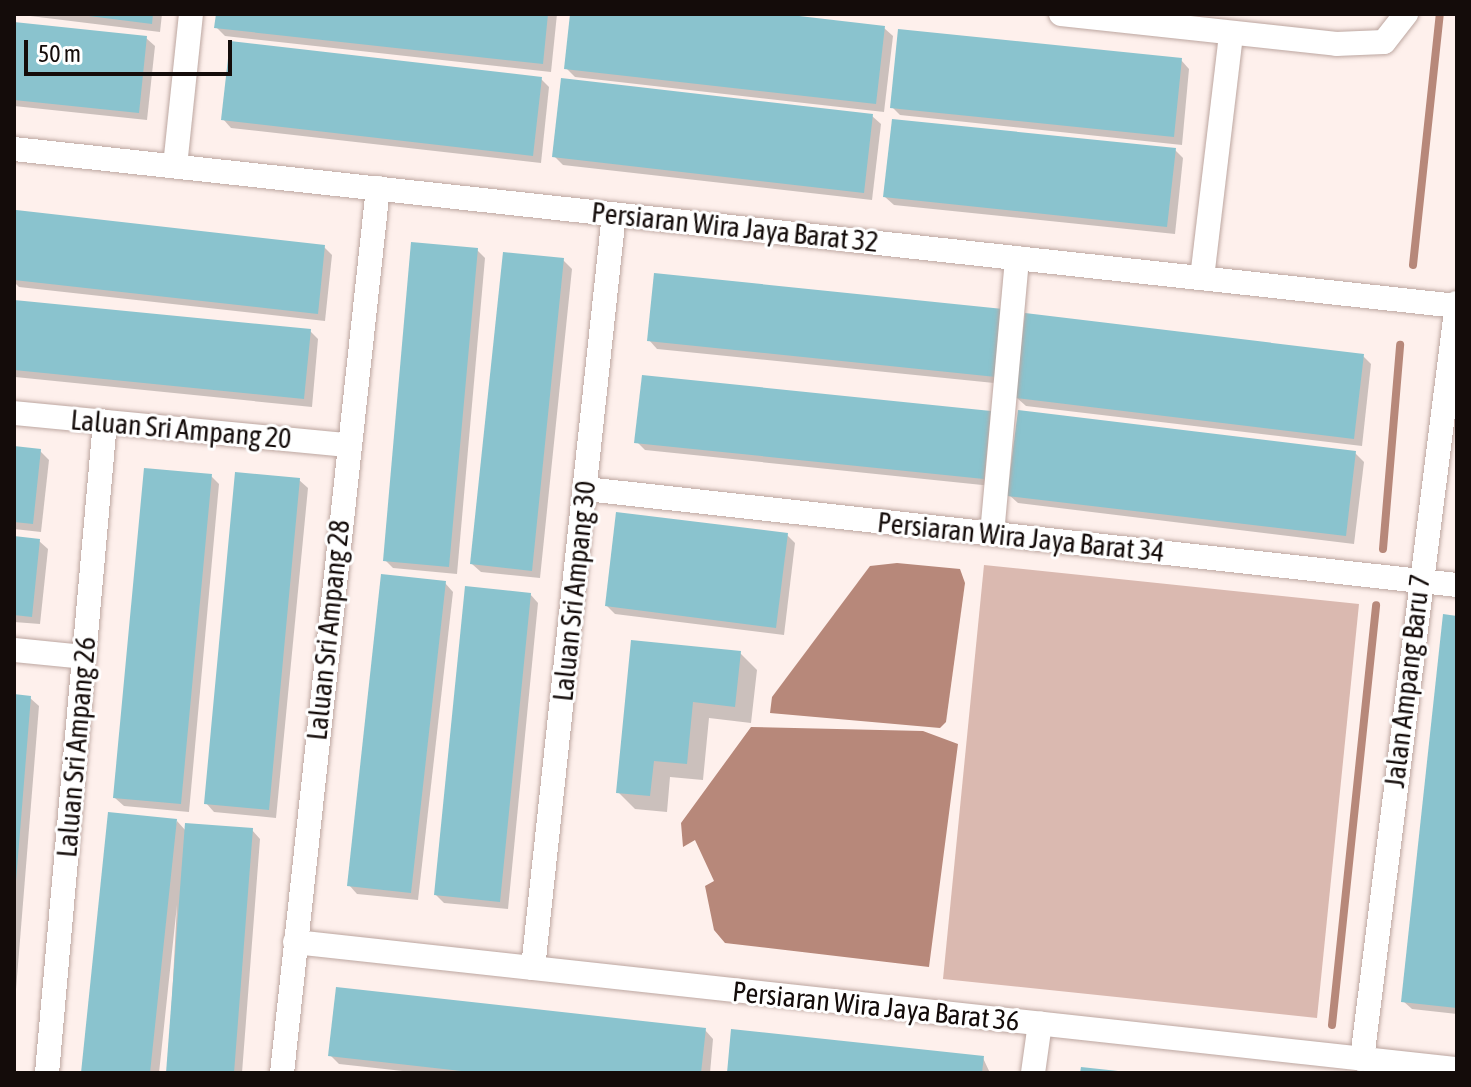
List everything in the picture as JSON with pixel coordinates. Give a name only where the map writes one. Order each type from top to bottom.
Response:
[{"type":"street","points":[[175,166],[191,14]]},
{"type":"street","points":[[1061,14],[1336,44],[1384,42],[1406,14]]},
{"type":"street","points":[[1202,278],[1231,34]]},
{"type":"street","name":"Persiaran Wira Jaya Barat 32","points":[[14,149],[1457,305]]},
{"type":"street","name":"Laluan Sri Ampang 28","points":[[282,1073],[378,188]]},
{"type":"street","name":"Laluan Sri Ampang 30","points":[[533,968],[614,214]]},
{"type":"street","points":[[992,534],[1017,258]]},
{"type":"street","name":"Jalan Ampang Baru 7","points":[[1362,1059],[1419,581],[1457,305]]},
{"type":"street","name":"Laluan Sri Ampang 20","points":[[14,413],[348,445]]},
{"type":"street","name":"Laluan Sri Ampang 26","points":[[47,1073],[105,422]]},
{"type":"street","name":"Persiaran Wira Jaya Barat 34","points":[[586,489],[1457,585]]},
{"type":"street","points":[[14,650],[84,657]]},
{"type":"street","name":"Persiaran Wira Jaya Barat 36","points":[[295,942],[1457,1069]]},
{"type":"street","points":[[1033,1073],[1040,1023]]},
{"type":"shaded area","points":[[897,563],[960,569],[965,583],[946,722],[940,728],[770,713],[772,697],[870,566]]},
{"type":"shaded area","points":[[984,565],[1359,604],[1317,1018],[943,979]]},
{"type":"shaded area","points":[[751,727],[923,731],[958,744],[929,967],[725,943],[714,930],[705,886],[714,881],[695,840],[683,847],[681,823]]},
{"type":"building","points":[[73,14],[153,14],[152,24]]},
{"type":"building","points":[[216,14],[548,14],[543,64],[214,28]]},
{"type":"building","points":[[570,14],[782,14],[885,26],[876,104],[564,69]]},
{"type":"building","points":[[14,22],[147,36],[139,113],[14,100]]},
{"type":"building","points":[[898,29],[1182,58],[1174,137],[890,108]]},
{"type":"building","points":[[230,41],[542,77],[533,156],[221,120]]},
{"type":"building","points":[[561,78],[873,114],[864,193],[552,157]]},
{"type":"building","points":[[892,119],[1176,148],[1167,227],[883,197]]},
{"type":"building","points":[[16,210],[325,245],[318,314],[14,280]]},
{"type":"building","points":[[411,242],[478,248],[449,567],[383,561]]},
{"type":"building","points":[[503,252],[564,258],[532,571],[470,564]]},
{"type":"building","points":[[654,273],[1003,309],[996,377],[647,341]]},
{"type":"building","points":[[14,300],[311,329],[304,399],[14,370]]},
{"type":"building","points":[[1025,313],[1364,354],[1354,439],[1015,398]]},
{"type":"building","points":[[642,375],[991,411],[984,479],[634,443]]},
{"type":"building","points":[[1018,410],[1356,451],[1346,536],[1007,496]]},
{"type":"building","points":[[14,446],[41,449],[33,524],[14,522]]},
{"type":"building","points":[[144,468],[212,474],[181,804],[113,798]]},
{"type":"building","points":[[235,472],[300,478],[269,810],[204,804]]},
{"type":"building","points":[[616,512],[788,533],[776,628],[605,606]]},
{"type":"building","points":[[14,536],[40,539],[32,617],[14,615]]},
{"type":"building","points":[[381,574],[446,581],[411,893],[347,886]]},
{"type":"building","points":[[465,586],[531,593],[500,902],[434,895]]},
{"type":"building","points":[[1443,614],[1457,616],[1457,1008],[1401,1002]]},
{"type":"building","points":[[631,640],[741,651],[735,707],[693,702],[687,764],[654,761],[650,796],[616,793]]},
{"type":"building","points":[[14,694],[31,696],[16,881],[14,881]]},
{"type":"building","points":[[108,812],[177,819],[150,1073],[81,1073]]},
{"type":"building","points":[[185,823],[253,828],[234,1073],[166,1073]]},
{"type":"building","points":[[336,987],[706,1028],[701,1073],[479,1073],[328,1056]]},
{"type":"building","points":[[731,1029],[984,1056],[982,1073],[727,1073]]},
{"type":"building","points":[[1081,1067],[1118,1071],[1118,1073],[1080,1073]]},
{"type":"waterway","points":[[1413,265],[1440,14]]},
{"type":"waterway","points":[[1383,549],[1400,345]]},
{"type":"waterway","points":[[1332,1025],[1376,605]]}]
